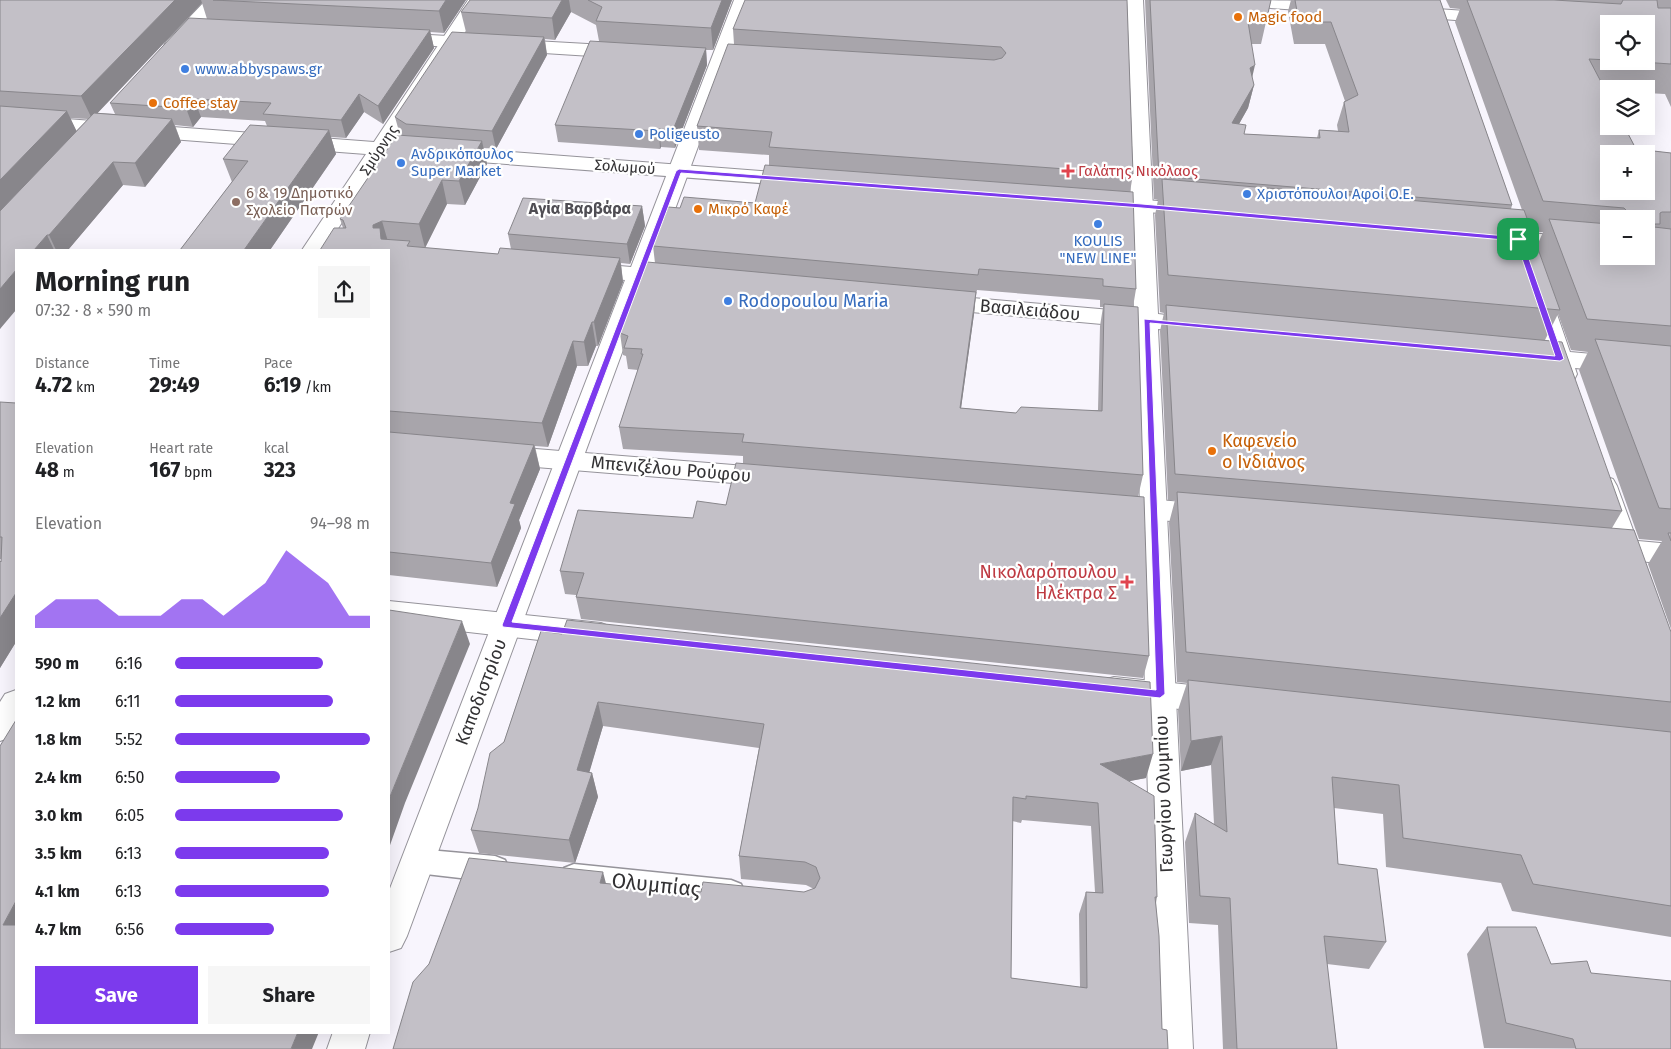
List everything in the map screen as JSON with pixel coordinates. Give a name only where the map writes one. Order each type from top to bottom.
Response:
[{"type":"street","points":[[164,57],[200,29],[216,0]]},
{"type":"street","name":"Σμύρνης","points":[[314,249],[477,0]]},
{"type":"street","name":"Καποδιστρίου","points":[[390,933],[744,0]]},
{"type":"street","name":"Γεωργίου Ολυμπίου","points":[[1134,0],[1174,1049]]},
{"type":"street","points":[[1228,0],[1342,8]]},
{"type":"street","points":[[1391,11],[1441,16],[1510,19]]},
{"type":"street","points":[[373,38],[644,53]]},
{"type":"street","points":[[91,135],[117,106]]},
{"type":"street","name":"Σολωμού","points":[[0,120],[91,135],[380,148],[817,181]]},
{"type":"street","points":[[1073,201],[1212,212]]},
{"type":"street","points":[[1479,235],[1522,248],[1600,247]]},
{"type":"street","points":[[1522,248],[1573,395]]},
{"type":"street","points":[[562,268],[699,280]]},
{"type":"street","name":"Βασιλειάδου","points":[[918,300],[1225,328]]},
{"type":"street","points":[[1511,354],[1671,369]]},
{"type":"street","name":"Μπενιζέλου Ρούφου","points":[[474,452],[797,480]]},
{"type":"street","points":[[1598,468],[1640,586]]},
{"type":"street","points":[[1084,504],[1232,516]]},
{"type":"street","points":[[1578,546],[1671,554]]},
{"type":"street","points":[[390,612],[625,637]]},
{"type":"street","points":[[1091,687],[1249,704]]},
{"type":"street","points":[[0,728],[15,705]]},
{"type":"street","points":[[346,1049],[351,1034]]},
{"type":"lane","points":[[417,861],[516,871]]},
{"type":"lane","name":"Ολυμπίας","points":[[546,874],[755,895]]},
{"type":"building","points":[[0,0],[175,0],[81,96],[0,91]]},
{"type":"building","points":[[213,0],[446,0],[439,11]]},
{"type":"building","points":[[470,0],[562,0],[552,18],[461,12]]},
{"type":"building","points":[[588,0],[722,0],[711,28],[596,21],[602,7]]},
{"type":"building","points":[[745,0],[1127,0],[1133,174],[769,147],[772,132],[697,126],[728,44],[994,60],[1002,58],[1006,53],[1001,47],[733,29]]},
{"type":"building","points":[[1150,0],[1271,0],[1266,22],[1248,22],[1255,65],[1250,68],[1254,85],[1232,123],[1246,125],[1244,134],[1320,138],[1319,130],[1349,132],[1344,102],[1358,95],[1331,22],[1299,22],[1295,0],[1440,0],[1512,205],[1159,176]]},
{"type":"building","points":[[1467,0],[1554,0],[1621,4],[1623,0],[1657,0],[1658,8],[1671,8],[1671,64],[1655,63],[1655,15],[1600,15],[1600,60],[1589,59],[1600,80],[1600,135],[1629,135],[1634,145],[1600,145],[1600,200],[1655,200],[1655,151],[1671,153],[1671,212],[1660,213],[1660,224],[1655,224],[1655,210],[1626,210],[1624,208],[1543,201]]},
{"type":"building","points":[[189,18],[430,30],[378,106],[359,94],[341,120],[263,114],[271,103],[194,99],[186,108],[110,103]]},
{"type":"building","points":[[452,32],[544,37],[492,131],[406,124],[395,117]]},
{"type":"building","points":[[590,41],[706,48],[673,130],[659,129],[659,131],[555,125]]},
{"type":"building","points":[[0,106],[67,111],[0,180]]},
{"type":"building","points":[[94,113],[172,119],[135,163],[113,162],[35,249],[15,249],[15,271],[0,289],[0,211]]},
{"type":"building","points":[[250,125],[329,130],[245,249],[181,249],[248,161],[223,159]]},
{"type":"building","points":[[397,135],[482,141],[459,181],[442,180],[419,224],[382,221],[373,225],[373,228],[380,228],[381,239],[410,241],[407,246],[498,254],[500,248],[620,258],[584,342],[573,341],[542,423],[390,411],[390,249],[321,249],[334,228],[346,228],[343,220],[340,219]]},
{"type":"building","points":[[765,165],[1133,192],[1136,289],[1103,286],[1103,279],[979,269],[978,275],[653,246],[668,207],[680,208],[684,197],[755,203]]},
{"type":"building","points":[[1162,179],[1524,210],[1560,310],[1168,275]]},
{"type":"building","points":[[523,198],[642,206],[627,244],[508,234]]},
{"type":"building","points":[[1549,219],[1600,223],[1600,265],[1655,265],[1655,227],[1671,229],[1671,326],[1587,319]]},
{"type":"building","points":[[647,262],[976,292],[960,408],[1016,413],[1021,407],[1102,411],[1104,304],[1138,307],[1143,475],[742,442],[744,434],[619,427],[643,354],[641,354],[642,349],[624,348],[628,336],[620,333]]},
{"type":"building","points":[[1166,305],[1562,342],[1622,511],[1175,474]]},
{"type":"building","points":[[1595,339],[1671,346],[1671,509],[1659,508]]},
{"type":"building","points":[[0,402],[15,403],[15,595],[0,618],[2,537],[0,537]]},
{"type":"building","points":[[390,432],[534,445],[510,503],[515,504],[491,563],[390,552]]},
{"type":"building","points":[[736,463],[1144,497],[1149,656],[576,597],[584,573],[560,571],[578,510],[693,518],[697,501],[726,505]]},
{"type":"building","points":[[1177,492],[1634,530],[1671,632],[1671,702],[1186,652]]},
{"type":"building","points":[[390,610],[462,621],[390,797]]},
{"type":"building","points":[[567,620],[1150,682],[1153,754],[1100,764],[1154,796],[1157,897],[1155,897],[1159,936],[1162,1029],[1167,1030],[1168,1049],[393,1049],[413,982],[429,964],[469,858],[603,872],[600,883],[701,892],[703,882],[804,892],[815,888],[820,878],[816,867],[805,862],[739,856],[764,724],[598,702],[577,770],[592,773],[569,840],[471,830],[478,808],[490,753],[504,742],[541,631],[562,634]],"holes":[[[1026,796],[1098,803],[1103,893],[1086,892],[1087,988],[1011,978],[1013,797],[1026,799]]]},
{"type":"building","points":[[1188,680],[1671,732],[1671,906],[1533,884],[1521,855],[1403,838],[1399,785],[1332,777],[1338,864],[1377,869],[1386,942],[1324,936],[1337,1049],[1237,1049],[1230,898],[1200,896],[1195,813],[1227,832],[1222,736],[1191,741]]},
{"type":"building","points":[[15,722],[15,903],[3,925],[15,925],[15,1034],[297,1034],[291,1049],[0,1049],[0,746]]},
{"type":"building","points":[[1487,927],[1536,927],[1551,964],[1587,961],[1591,973],[1671,981],[1671,1049],[1576,1049],[1573,1039],[1506,1023]]},
{"type":"place","name":"Magic food","points":[[1238,17]]},
{"type":"place","name":"www.abbyspaws.gr","points":[[185,69]]},
{"type":"place","name":"Coffee stay","points":[[153,103]]},
{"type":"place","name":"Poligeusto","points":[[639,134]]},
{"type":"place","name":"Ανδρικόπουλος Super Market","points":[[401,163]]},
{"type":"place","name":"Γαλάτης Νικόλαος","points":[[1068,171]]},
{"type":"place","name":"Χριστόπουλοι Αφοί Ο.Ε.","points":[[1247,194]]},
{"type":"place","name":"6 & 19 Δημοτικό Σχολείο Πατρών","points":[[236,202]]},
{"type":"place","name":"Μικρό Καφέ","points":[[698,209]]},
{"type":"place","name":"KOULIS \"NEW LINE\"","points":[[1098,224]]},
{"type":"place","name":"Rodopoulou Maria","points":[[728,301]]},
{"type":"place","name":"Καφενείο ο Ινδιάνος","points":[[1212,451]]},
{"type":"place","name":"Νικολαρόπουλου Ηλέκτρα Σ","points":[[1127,582]]},
{"type":"district","name":"Αγία Βαρβάρα","points":[[580,208]]},
{"type":"route","points":[[679,171],[1142,206],[1518,239],[1560,359],[1146,321],[1160,694],[506,625],[679,171]]}]
